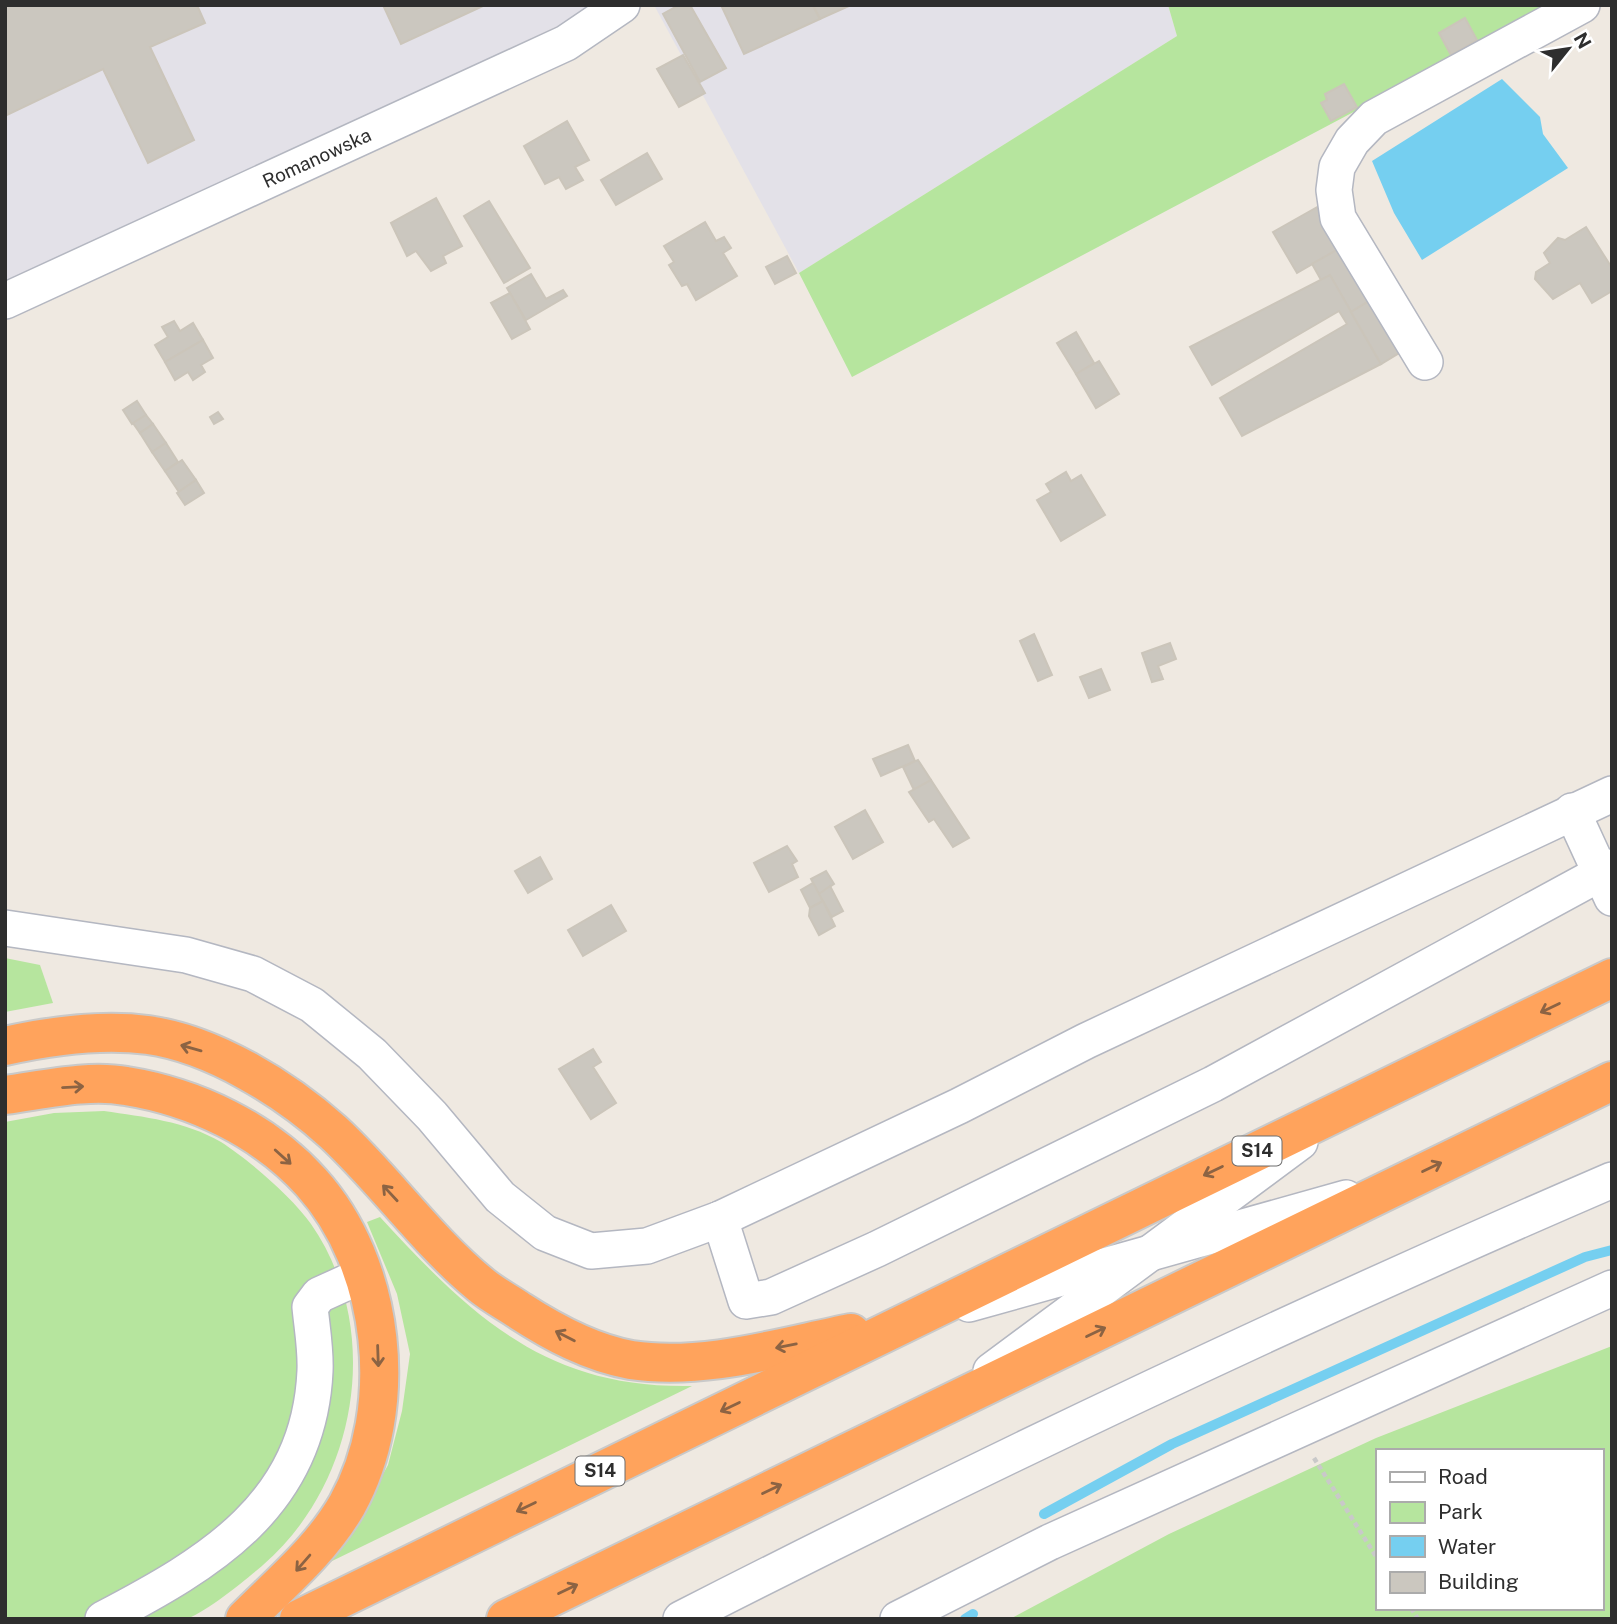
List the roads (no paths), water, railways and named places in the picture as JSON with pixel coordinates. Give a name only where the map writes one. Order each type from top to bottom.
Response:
[{"type":"highway","name":"S14","points":[[299,1619],[1612,978]]},
{"type":"highway","points":[[5,1046],[72,1035],[148,1035],[212,1054],[254,1074],[293,1099],[334,1133],[481,1285],[540,1324],[588,1348],[631,1360],[671,1363],[732,1357],[901,1323]]},
{"type":"highway","points":[[506,1619],[1612,1081]]},
{"type":"highway","points":[[5,1095],[68,1087],[124,1085],[201,1107],[243,1128],[276,1150],[312,1183],[340,1226],[363,1275],[377,1329],[380,1400],[367,1456],[346,1505],[303,1564],[245,1619]]},
{"type":"street","name":"Romanowska","points":[[5,301],[566,43],[622,5]]},
{"type":"street","points":[[1425,362],[1338,219],[1334,190],[1337,167],[1352,141],[1374,118],[1582,5]]},
{"type":"street","points":[[5,928],[186,955],[253,974],[312,1005],[372,1055],[432,1116],[500,1197],[545,1233],[592,1251],[647,1246],[720,1220],[960,1105],[1086,1041],[1612,794]]},
{"type":"street","points":[[720,1220],[746,1301],[771,1297],[877,1249],[1213,1084],[1608,879],[1572,811]]},
{"type":"street","points":[[946,1405],[1350,1105]]},
{"type":"street","points":[[681,1619],[896,1509],[1443,1253],[1612,1180]]},
{"type":"street","points":[[901,1323],[1396,1184]]},
{"type":"street","points":[[103,1619],[170,1584],[211,1556],[249,1525],[277,1493],[299,1451],[311,1406],[315,1370],[310,1307],[319,1295],[363,1275]]},
{"type":"street","points":[[898,1619],[1050,1542],[1612,1288]]},
{"type":"water","points":[[1502,79],[1540,117],[1543,134],[1568,168],[1422,260],[1394,213],[1372,161]]},
{"type":"waterway","points":[[1044,1514],[1172,1444],[1585,1257],[1612,1250]]},
{"type":"waterway","points":[[965,1619],[973,1614]]}]
